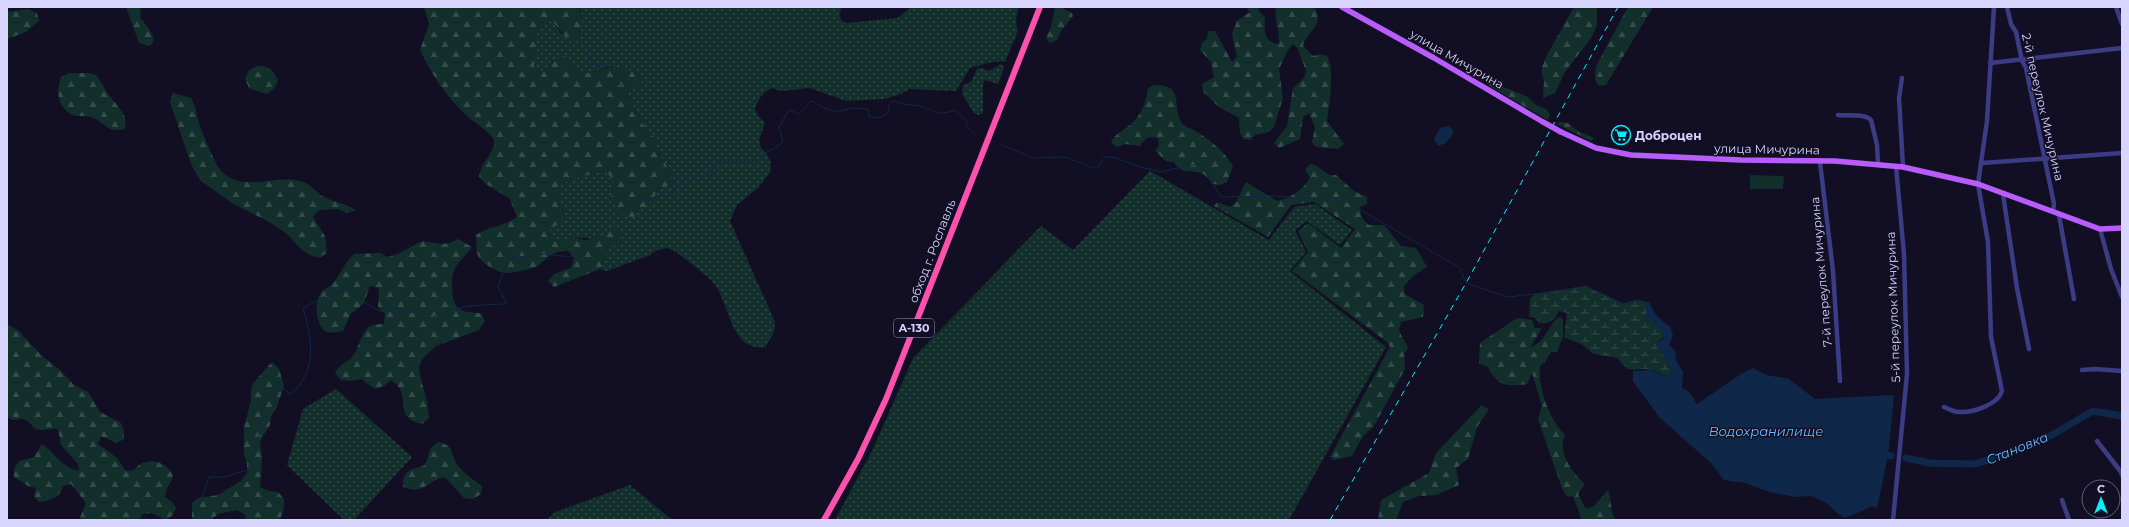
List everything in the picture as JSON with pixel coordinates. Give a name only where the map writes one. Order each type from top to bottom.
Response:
[{"type":"highway","name":"обход г. Рославль","points":[[824,520],[858,459],[886,399],[1040,7]]},
{"type":"main road","name":"улица Мичурина","points":[[1342,7],[1434,58],[1561,132],[1596,148],[1631,155],[1878,164],[1903,167],[1978,184],[2100,229],[2122,228]]},
{"type":"street","points":[[1944,407],[1957,412],[1976,410],[1999,397],[2002,391],[1991,337],[1988,242],[1978,184],[1982,162],[1994,7]]},
{"type":"street","name":"2-й переулок Мичурина","points":[[2007,7],[2011,24],[2016,32],[2022,61],[2026,68],[2054,204],[2053,212]]},
{"type":"street","points":[[2116,7],[2122,24]]},
{"type":"street","points":[[1990,63],[2022,61],[2122,48]]},
{"type":"street","points":[[1902,78],[1899,98],[1903,167]]},
{"type":"street","points":[[1838,116],[1861,116],[1868,117],[1871,120],[1877,145],[1878,164]]},
{"type":"street","points":[[1982,162],[2122,153]]},
{"type":"street","name":"7-й переулок Мичурина","points":[[1820,162],[1833,270],[1840,381]]},
{"type":"street","name":"5-й переулок Мичурина","points":[[1894,520],[1907,374],[1904,254],[1896,166]]},
{"type":"street","points":[[2003,194],[2017,288],[2030,349]]},
{"type":"street","points":[[2059,214],[2074,299]]},
{"type":"street","points":[[2100,229],[2111,269],[2122,297]]},
{"type":"street","points":[[2082,370],[2095,369],[2122,372]]},
{"type":"street","points":[[2097,441],[2122,475]]},
{"type":"street","points":[[2062,500],[2069,520]]},
{"type":"green space","points":[[126,7],[141,7],[140,17],[150,30],[154,40],[152,44],[148,46],[139,43]]},
{"type":"green space","points":[[424,7],[579,7],[582,25],[579,43],[570,42],[551,20],[538,32],[534,40],[538,48],[534,56],[534,66],[539,72],[545,69],[560,56],[568,57],[578,73],[588,73],[612,67],[619,67],[627,68],[643,81],[637,88],[628,91],[627,100],[657,142],[657,151],[672,174],[675,183],[657,190],[654,199],[633,217],[623,216],[611,202],[614,181],[612,177],[603,171],[567,181],[559,187],[563,221],[548,231],[551,239],[559,243],[576,237],[584,240],[594,239],[602,236],[616,225],[622,231],[621,240],[607,251],[600,269],[554,287],[548,281],[554,274],[571,268],[574,258],[568,251],[555,253],[533,268],[509,273],[500,272],[490,267],[479,257],[477,253],[476,235],[517,217],[510,199],[486,184],[479,177],[482,167],[494,145],[494,141],[486,131],[466,115],[445,92],[429,68],[420,50],[429,24]]},
{"type":"green space","points":[[579,7],[842,7],[839,15],[842,21],[847,23],[898,18],[911,7],[1018,7],[1016,22],[1018,31],[1005,62],[992,62],[970,68],[956,91],[909,89],[901,94],[884,99],[846,101],[810,88],[781,91],[772,88],[761,97],[755,109],[758,116],[765,123],[759,140],[761,148],[767,154],[771,163],[770,172],[759,187],[737,205],[730,221],[775,322],[774,332],[765,347],[754,347],[745,343],[739,336],[721,296],[713,283],[703,273],[675,251],[667,248],[657,250],[650,255],[607,271],[600,269],[607,251],[621,240],[602,236],[594,239],[576,237],[559,243],[551,239],[548,231],[564,212],[557,195],[559,187],[566,181],[603,171],[612,176],[616,184],[612,193],[654,199],[657,190],[675,183],[672,174],[657,151],[657,142],[627,100],[628,91],[637,88],[612,66],[586,74],[578,73],[568,57],[552,61],[547,68],[539,72],[534,66],[534,56],[538,48],[534,40],[538,32],[551,20],[562,35],[582,16]]},
{"type":"green space","points":[[1055,7],[1060,7],[1072,13],[1073,16],[1061,31],[1057,40],[1050,43],[1046,38],[1051,27]]},
{"type":"green space","points":[[1246,7],[1258,7],[1260,12],[1265,17],[1265,31],[1267,38],[1274,43],[1279,44],[1276,7],[1315,8],[1318,20],[1303,46],[1313,56],[1320,54],[1327,56],[1331,70],[1331,87],[1327,121],[1344,144],[1338,149],[1316,147],[1312,142],[1315,127],[1309,113],[1303,117],[1300,139],[1279,148],[1274,143],[1287,126],[1293,88],[1304,78],[1306,71],[1298,49],[1293,44],[1288,50],[1279,69],[1283,98],[1274,127],[1269,132],[1255,135],[1250,140],[1243,139],[1240,132],[1239,118],[1219,107],[1203,92],[1202,84],[1214,77],[1211,62],[1200,50],[1202,43],[1207,38],[1208,31],[1215,31],[1232,62],[1237,57],[1232,34],[1237,21],[1250,12]]},
{"type":"green space","points":[[1574,7],[1597,7],[1597,25],[1591,38],[1565,72],[1555,93],[1543,98],[1544,81],[1542,67]]},
{"type":"green space","points":[[1628,7],[1653,7],[1606,85],[1599,86],[1595,80],[1596,66]]},
{"type":"green space","points":[[28,9],[37,13],[39,21],[26,32],[7,39],[7,12]]},
{"type":"green space","points":[[1001,64],[1004,68],[998,84],[985,80],[983,84],[983,113],[979,115],[974,113],[962,94],[963,85],[971,82],[977,69],[981,68],[989,71]]},
{"type":"green space","points":[[257,66],[270,69],[278,81],[274,89],[267,94],[249,88],[245,79],[249,70]]},
{"type":"green space","points":[[69,73],[88,73],[96,75],[123,112],[126,124],[125,129],[110,129],[96,119],[86,116],[73,115],[64,108],[59,99],[59,82],[61,77]]},
{"type":"green space","points":[[1492,82],[1528,97],[1536,105],[1546,109],[1550,114],[1548,120],[1489,86],[1488,83]]},
{"type":"green space","points":[[1155,85],[1165,86],[1171,89],[1175,94],[1178,113],[1184,125],[1212,142],[1233,166],[1227,182],[1220,185],[1212,184],[1207,177],[1202,174],[1183,170],[1174,162],[1166,161],[1155,151],[1159,145],[1158,138],[1148,138],[1140,146],[1125,144],[1118,147],[1111,143],[1117,134],[1131,124],[1138,116],[1145,103],[1148,88]]},
{"type":"green space","points":[[173,93],[191,98],[193,101],[200,127],[211,153],[219,168],[227,176],[236,180],[247,182],[279,180],[300,181],[309,185],[322,196],[356,210],[347,213],[338,209],[319,210],[313,217],[325,236],[327,253],[319,258],[310,255],[302,250],[287,234],[271,223],[232,203],[200,180],[191,164],[170,102]]},
{"type":"green space","points":[[1560,122],[1568,123],[1576,130],[1594,138],[1591,141],[1557,124]]},
{"type":"green space","points":[[1310,164],[1317,166],[1329,175],[1336,175],[1354,191],[1367,197],[1367,204],[1360,207],[1362,218],[1369,225],[1384,225],[1401,246],[1416,248],[1427,267],[1414,275],[1404,286],[1405,294],[1424,305],[1423,317],[1401,322],[1399,330],[1408,348],[1404,354],[1405,369],[1374,426],[1363,436],[1352,456],[1334,460],[1330,457],[1390,347],[1387,342],[1292,271],[1308,252],[1298,231],[1308,223],[1341,248],[1355,229],[1314,202],[1291,205],[1268,237],[1214,206],[1217,202],[1230,207],[1236,202],[1246,182],[1277,201],[1287,198],[1301,189],[1308,181],[1310,177],[1305,170]]},
{"type":"green space","points":[[1150,171],[1269,240],[1294,207],[1315,204],[1352,230],[1340,245],[1307,221],[1295,230],[1306,252],[1290,271],[1386,347],[1289,520],[835,520],[873,449],[913,358],[1041,226],[1073,250]]},
{"type":"green space","points":[[1750,175],[1784,176],[1783,189],[1750,189]]},
{"type":"green space","points":[[458,239],[472,247],[459,263],[453,274],[452,290],[454,302],[464,311],[481,313],[485,321],[479,330],[436,346],[423,358],[419,367],[427,401],[429,418],[422,424],[407,416],[404,411],[401,392],[398,386],[391,380],[384,386],[375,389],[361,379],[351,381],[341,380],[335,373],[340,366],[352,357],[363,334],[370,326],[384,324],[385,314],[378,307],[379,288],[370,286],[364,303],[350,315],[343,331],[330,332],[325,331],[322,328],[317,315],[318,300],[320,294],[332,284],[354,254],[381,253],[388,257],[398,254],[422,241],[441,244],[450,243]]},
{"type":"green space","points":[[1585,286],[1624,304],[1636,300],[1650,303],[1645,307],[1664,333],[1664,336],[1657,343],[1657,347],[1664,356],[1672,373],[1666,376],[1651,370],[1629,369],[1622,364],[1618,358],[1594,354],[1583,345],[1564,337],[1567,313],[1559,311],[1554,319],[1546,323],[1539,323],[1535,317],[1529,317],[1530,299],[1534,294]]},
{"type":"green space","points":[[1560,317],[1563,319],[1563,337],[1557,352],[1551,352],[1545,362],[1540,366],[1543,393],[1554,421],[1565,435],[1563,448],[1567,462],[1575,474],[1585,484],[1578,494],[1586,509],[1594,506],[1608,490],[1612,513],[1615,520],[1582,520],[1573,496],[1567,497],[1562,488],[1538,419],[1542,406],[1532,373],[1527,384],[1508,385],[1499,382],[1488,367],[1479,363],[1480,343],[1514,320],[1519,318],[1532,320],[1535,328],[1542,328],[1530,348],[1541,341],[1555,320]]},
{"type":"green space","points":[[7,324],[19,331],[41,355],[60,370],[74,385],[88,392],[100,412],[121,423],[124,431],[124,439],[117,443],[101,436],[98,444],[117,458],[126,471],[134,470],[149,461],[160,463],[169,470],[173,475],[165,497],[172,502],[176,508],[173,515],[166,520],[151,513],[142,514],[139,520],[79,520],[86,503],[71,484],[63,486],[59,494],[54,498],[39,502],[34,496],[36,488],[28,486],[14,477],[14,469],[19,461],[34,457],[42,444],[63,464],[79,471],[78,464],[61,445],[58,429],[41,430],[37,429],[24,419],[13,420],[7,417]]},
{"type":"green space","points":[[272,362],[279,369],[284,386],[276,409],[271,416],[270,425],[260,441],[262,459],[260,487],[269,491],[278,492],[284,499],[284,509],[280,520],[246,520],[245,515],[237,510],[218,514],[211,520],[192,520],[192,503],[198,498],[218,495],[241,481],[247,473],[247,463],[244,455],[244,427],[251,401],[251,391],[253,383]]},
{"type":"green space","points":[[336,389],[412,457],[354,520],[344,520],[287,465],[303,409]]},
{"type":"green space","points":[[1481,406],[1489,409],[1477,427],[1468,459],[1456,468],[1459,485],[1436,495],[1419,496],[1403,502],[1396,520],[1378,520],[1381,500],[1429,473],[1436,453]]},
{"type":"green space","points":[[438,442],[444,443],[450,448],[459,467],[482,486],[481,494],[473,499],[464,498],[445,477],[434,481],[421,489],[416,490],[403,487],[404,476],[406,473],[425,465],[431,448]]},
{"type":"green space","points":[[630,485],[672,520],[547,520],[555,512]]},
{"type":"water","points":[[1449,126],[1454,132],[1446,143],[1438,146],[1434,139],[1440,128]]},
{"type":"water","name":"Водохранилище","points":[[1650,303],[1653,311],[1658,317],[1670,326],[1673,336],[1669,345],[1675,350],[1676,360],[1683,372],[1682,388],[1689,392],[1697,404],[1741,374],[1753,368],[1766,375],[1789,379],[1815,399],[1894,395],[1888,455],[1877,508],[1873,506],[1845,518],[1827,503],[1811,496],[1795,497],[1770,492],[1745,483],[1724,480],[1711,463],[1659,417],[1633,381],[1633,371],[1650,370],[1666,376],[1672,373],[1664,356],[1657,347],[1657,343],[1663,339],[1664,333],[1647,316],[1645,307]]},
{"type":"waterway","points":[[604,7],[603,36],[587,53],[592,64],[608,66],[618,80],[644,126],[674,188]]},
{"type":"waterway","points":[[194,520],[209,477],[225,477],[247,470],[257,447],[262,411],[272,391],[284,389],[291,394],[300,385],[306,375],[309,364],[310,343],[309,331],[303,308],[325,296],[349,289],[367,304],[382,312],[390,307],[412,313],[419,308],[429,319],[438,314],[457,308],[477,305],[507,304],[498,287],[508,258],[546,254],[570,257],[595,236],[620,209],[636,199],[675,195],[675,189],[689,177],[712,174],[715,162],[759,162],[761,155],[777,147],[783,141],[779,127],[789,110],[799,114],[812,101],[826,109],[838,112],[852,108],[867,109],[870,117],[879,118],[888,113],[889,105],[894,101],[919,106],[940,113],[955,110],[968,122],[965,126],[975,134]]},
{"type":"waterway","points":[[1001,145],[1034,158],[1066,157],[1093,168],[1097,168],[1105,157],[1113,157],[1144,168],[1162,172],[1201,164],[1221,197],[1277,196],[1347,202],[1460,268],[1466,283],[1508,297],[1560,291],[1585,286],[1624,304],[1636,300],[1650,303]]},
{"type":"waterway","name":"Становка","points":[[1906,458],[1929,463],[1974,464],[1996,458],[2052,435],[2093,411],[2122,416]]},
{"type":"railway","points":[[1330,520],[1466,283],[1618,7]]},
{"type":"place","name":"Доброцен","points":[[1621,135]]}]
